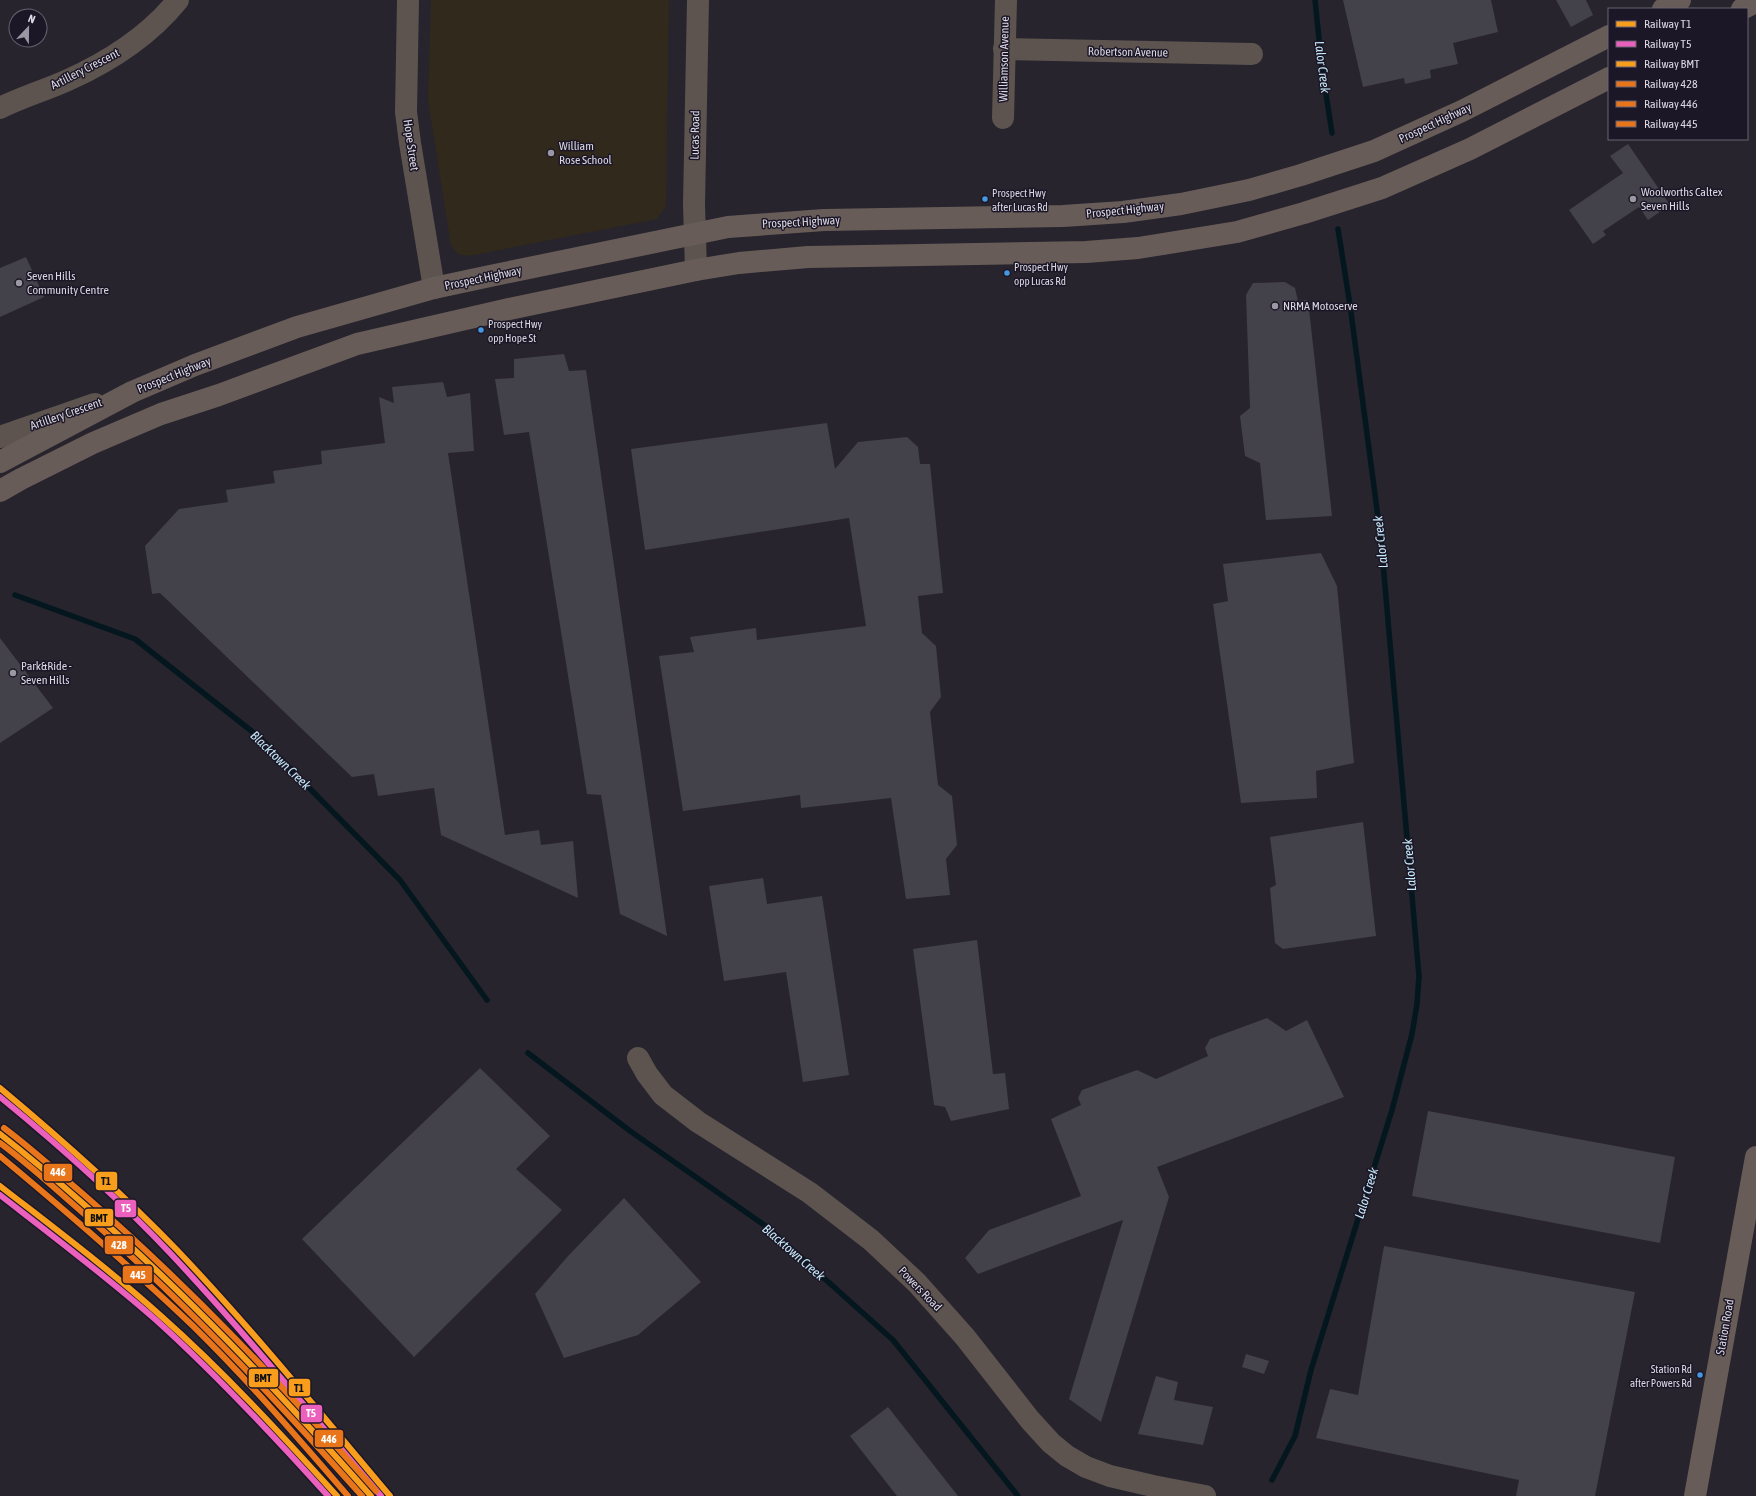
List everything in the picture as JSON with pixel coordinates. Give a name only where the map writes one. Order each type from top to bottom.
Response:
[{"type":"main road","points":[[1665,8],[1680,0]]},
{"type":"main road","points":[[1744,8],[1756,2]]},
{"type":"main road","name":"Prospect Highway","points":[[0,462],[132,392],[195,365],[297,327],[434,288],[728,227],[824,220],[1063,216],[1123,212],[1181,204],[1249,190],[1374,151],[1462,111],[1608,37]]},
{"type":"main road","points":[[0,491],[20,479],[92,443],[161,414],[219,395],[357,344],[509,309],[696,270],[739,263],[808,257],[1086,252],[1138,248],[1237,232],[1304,213],[1382,188],[1470,150],[1608,79]]},
{"type":"main road","name":"Station Road","points":[[1695,1496],[1756,1157]]},
{"type":"street","name":"Artillery Crescent","points":[[3,101],[68,80],[111,58],[142,36],[167,14],[178,0]]},
{"type":"street","name":"Hope Street","points":[[408,0],[406,112],[434,288]]},
{"type":"street","name":"Lucas Road","points":[[696,270],[694,204],[698,0]]},
{"type":"street","name":"Williamson Avenue","points":[[1003,118],[1006,0]]},
{"type":"street","name":"Robertson Avenue","points":[[1004,49],[1252,54]]},
{"type":"street","name":"Artillery Crescent","points":[[0,437],[132,392]]},
{"type":"street","name":"Powers Road","points":[[638,1058],[647,1074],[663,1095],[698,1122],[810,1193],[871,1240],[917,1283],[965,1337],[1030,1420],[1051,1443],[1067,1456],[1086,1467],[1110,1476],[1205,1496]]},
{"type":"shaded area","name":"William Rose School","points":[[431,0],[669,0],[666,206],[657,219],[469,256],[458,254],[451,246],[428,100]]},
{"type":"building","points":[[1343,0],[1491,0],[1498,32],[1453,43],[1458,64],[1430,70],[1431,78],[1405,84],[1404,78],[1363,87]]},
{"type":"building","points":[[1556,0],[1586,0],[1593,15],[1571,27]]},
{"type":"building","points":[[1628,144],[1670,205],[1648,220],[1639,207],[1603,231],[1606,235],[1593,244],[1569,210],[1623,173],[1610,156]]},
{"type":"building","name":"Seven Hills Community Centre","points":[[26,257],[44,297],[0,317],[0,268]]},
{"type":"building","points":[[1285,282],[1295,288],[1298,301],[1308,300],[1332,516],[1266,520],[1260,463],[1245,456],[1240,416],[1250,408],[1246,295],[1253,283]]},
{"type":"building","points":[[564,354],[569,371],[586,370],[667,936],[620,914],[601,795],[587,794],[529,432],[504,435],[495,379],[514,378],[514,359]]},
{"type":"building","points":[[443,382],[447,397],[470,393],[474,451],[448,453],[505,835],[539,830],[541,845],[573,841],[578,898],[441,835],[434,788],[378,796],[374,774],[352,777],[160,593],[152,594],[145,546],[179,509],[228,502],[226,490],[275,483],[273,471],[322,464],[321,451],[385,443],[379,397],[394,403],[392,387]]},
{"type":"building","points":[[827,423],[835,469],[858,442],[907,437],[918,447],[920,464],[930,464],[943,593],[918,596],[922,633],[936,646],[941,697],[930,712],[938,785],[952,796],[957,845],[946,859],[950,895],[906,899],[891,798],[801,808],[800,795],[683,811],[659,656],[694,652],[690,637],[756,628],[757,640],[866,626],[849,518],[645,550],[631,449]]},
{"type":"building","points":[[1321,553],[1337,586],[1354,763],[1316,771],[1317,798],[1241,803],[1213,604],[1228,601],[1223,564]]},
{"type":"building","name":"Park&Ride - Seven Hills","points":[[0,638],[53,708],[0,743]]},
{"type":"building","points":[[1363,822],[1376,936],[1283,949],[1275,943],[1270,888],[1276,885],[1270,837]]},
{"type":"building","points":[[763,878],[767,904],[822,896],[849,1075],[803,1082],[786,972],[724,981],[709,886]]},
{"type":"building","points":[[977,940],[993,1074],[1005,1073],[1009,1109],[951,1121],[945,1107],[934,1105],[913,949]]},
{"type":"building","points":[[1267,1018],[1286,1031],[1307,1020],[1344,1097],[1157,1167],[1169,1197],[1101,1422],[1069,1399],[1123,1220],[978,1274],[965,1258],[989,1230],[1081,1196],[1051,1119],[1081,1105],[1078,1098],[1082,1090],[1137,1070],[1156,1079],[1208,1056],[1205,1048],[1210,1039]]},
{"type":"building","points":[[480,1068],[550,1136],[516,1169],[562,1210],[414,1357],[302,1239]]},
{"type":"building","points":[[1428,1111],[1675,1157],[1660,1243],[1412,1196]]},
{"type":"building","points":[[624,1198],[701,1282],[638,1335],[564,1358],[535,1294],[569,1255]]},
{"type":"building","points":[[1384,1246],[1635,1292],[1595,1496],[1516,1496],[1519,1480],[1316,1438],[1330,1389],[1358,1395]]},
{"type":"building","points":[[1246,1354],[1269,1361],[1264,1374],[1242,1367]]},
{"type":"building","points":[[1156,1376],[1178,1382],[1174,1400],[1213,1407],[1203,1445],[1138,1434]]},
{"type":"building","points":[[888,1407],[958,1496],[897,1496],[850,1436]]},
{"type":"waterway","name":"Lalor Creek","points":[[1315,0],[1322,68],[1332,133]]},
{"type":"waterway","name":"Lalor Creek","points":[[1272,1480],[1295,1436],[1311,1370],[1392,1110],[1412,1034],[1417,1004],[1419,976],[1381,540],[1350,305],[1338,229]]},
{"type":"waterway","name":"Blacktown Creek","points":[[15,595],[135,639],[259,737],[400,880],[487,1000]]},
{"type":"waterway","name":"Blacktown Creek","points":[[528,1053],[630,1131],[767,1227],[893,1340],[1018,1496]]},
{"type":"rail line","name":"T1","points":[[0,1088],[90,1166],[176,1249],[258,1340],[390,1496]]},
{"type":"rail line","name":"T5","points":[[0,1097],[45,1134],[88,1173],[171,1254],[251,1343],[381,1496]]},
{"type":"rail line","name":"446","points":[[4,1128],[83,1194],[198,1301],[271,1376],[376,1491]]},
{"type":"rail line","name":"BMT","points":[[0,1134],[50,1175],[118,1235],[193,1306],[266,1381],[371,1496]]},
{"type":"rail line","name":"428","points":[[0,1143],[38,1173],[113,1239],[187,1310],[293,1420],[362,1496]]},
{"type":"rail line","name":"445","points":[[0,1156],[146,1282],[193,1326],[253,1388],[348,1496]]},
{"type":"rail line","name":"T1","points":[[0,1186],[102,1266],[142,1299],[184,1337],[252,1404],[337,1496]]},
{"type":"rail line","name":"T5","points":[[0,1195],[99,1272],[156,1320],[201,1362],[328,1496]]},
{"type":"place","name":"William Rose School","points":[[551,153]]},
{"type":"place","name":"Prospect Hwy after Lucas Rd","points":[[985,199]]},
{"type":"place","name":"Woolworths Caltex Seven Hills","points":[[1633,199]]},
{"type":"place","name":"Prospect Hwy opp Lucas Rd","points":[[1007,273]]},
{"type":"place","name":"Seven Hills Community Centre","points":[[19,283]]},
{"type":"place","name":"NRMA Motoserve","points":[[1275,306]]},
{"type":"place","name":"Prospect Hwy opp Hope St","points":[[481,330]]},
{"type":"place","name":"Park&Ride - Seven Hills","points":[[13,673]]},
{"type":"place","name":"Station Rd after Powers Rd","points":[[1700,1375]]}]
